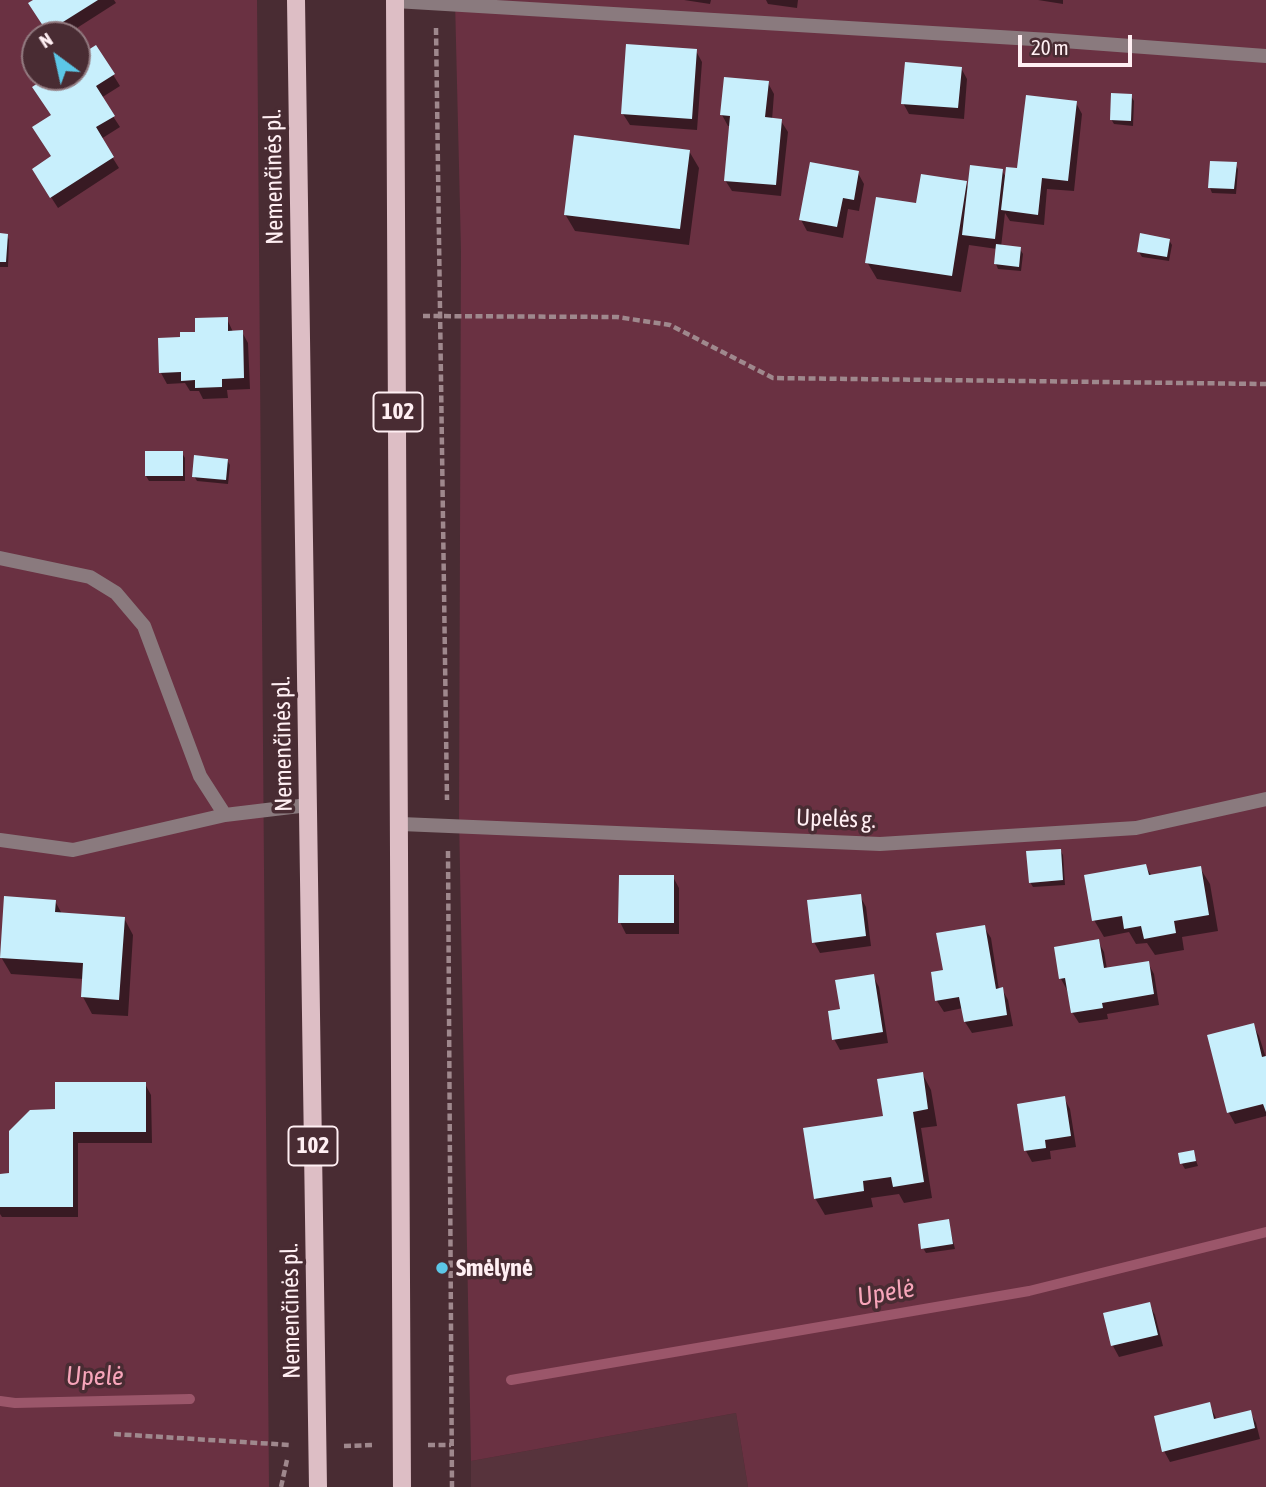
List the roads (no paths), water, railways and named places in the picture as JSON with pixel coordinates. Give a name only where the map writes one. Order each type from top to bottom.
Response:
[{"type":"main road","name":"Nemenčinės pl.","points":[[296,0],[318,1487]]},
{"type":"main road","name":"102","points":[[395,0],[401,824],[402,1487]]},
{"type":"street","points":[[395,0],[1050,40],[1266,56]]},
{"type":"street","points":[[0,558],[90,577],[116,593],[144,626],[200,776],[225,815]]},
{"type":"street","name":"Upelės g.","points":[[401,824],[880,844],[1136,828],[1266,799]]},
{"type":"street","points":[[0,841],[73,850],[225,815],[308,805]]},
{"type":"waterway","name":"Upelė","points":[[511,1380],[1029,1291],[1266,1232]]},
{"type":"waterway","name":"Upelė","points":[[0,1401],[15,1403],[190,1399]]},
{"type":"place","name":"Smėlynė","points":[[442,1268]]}]
